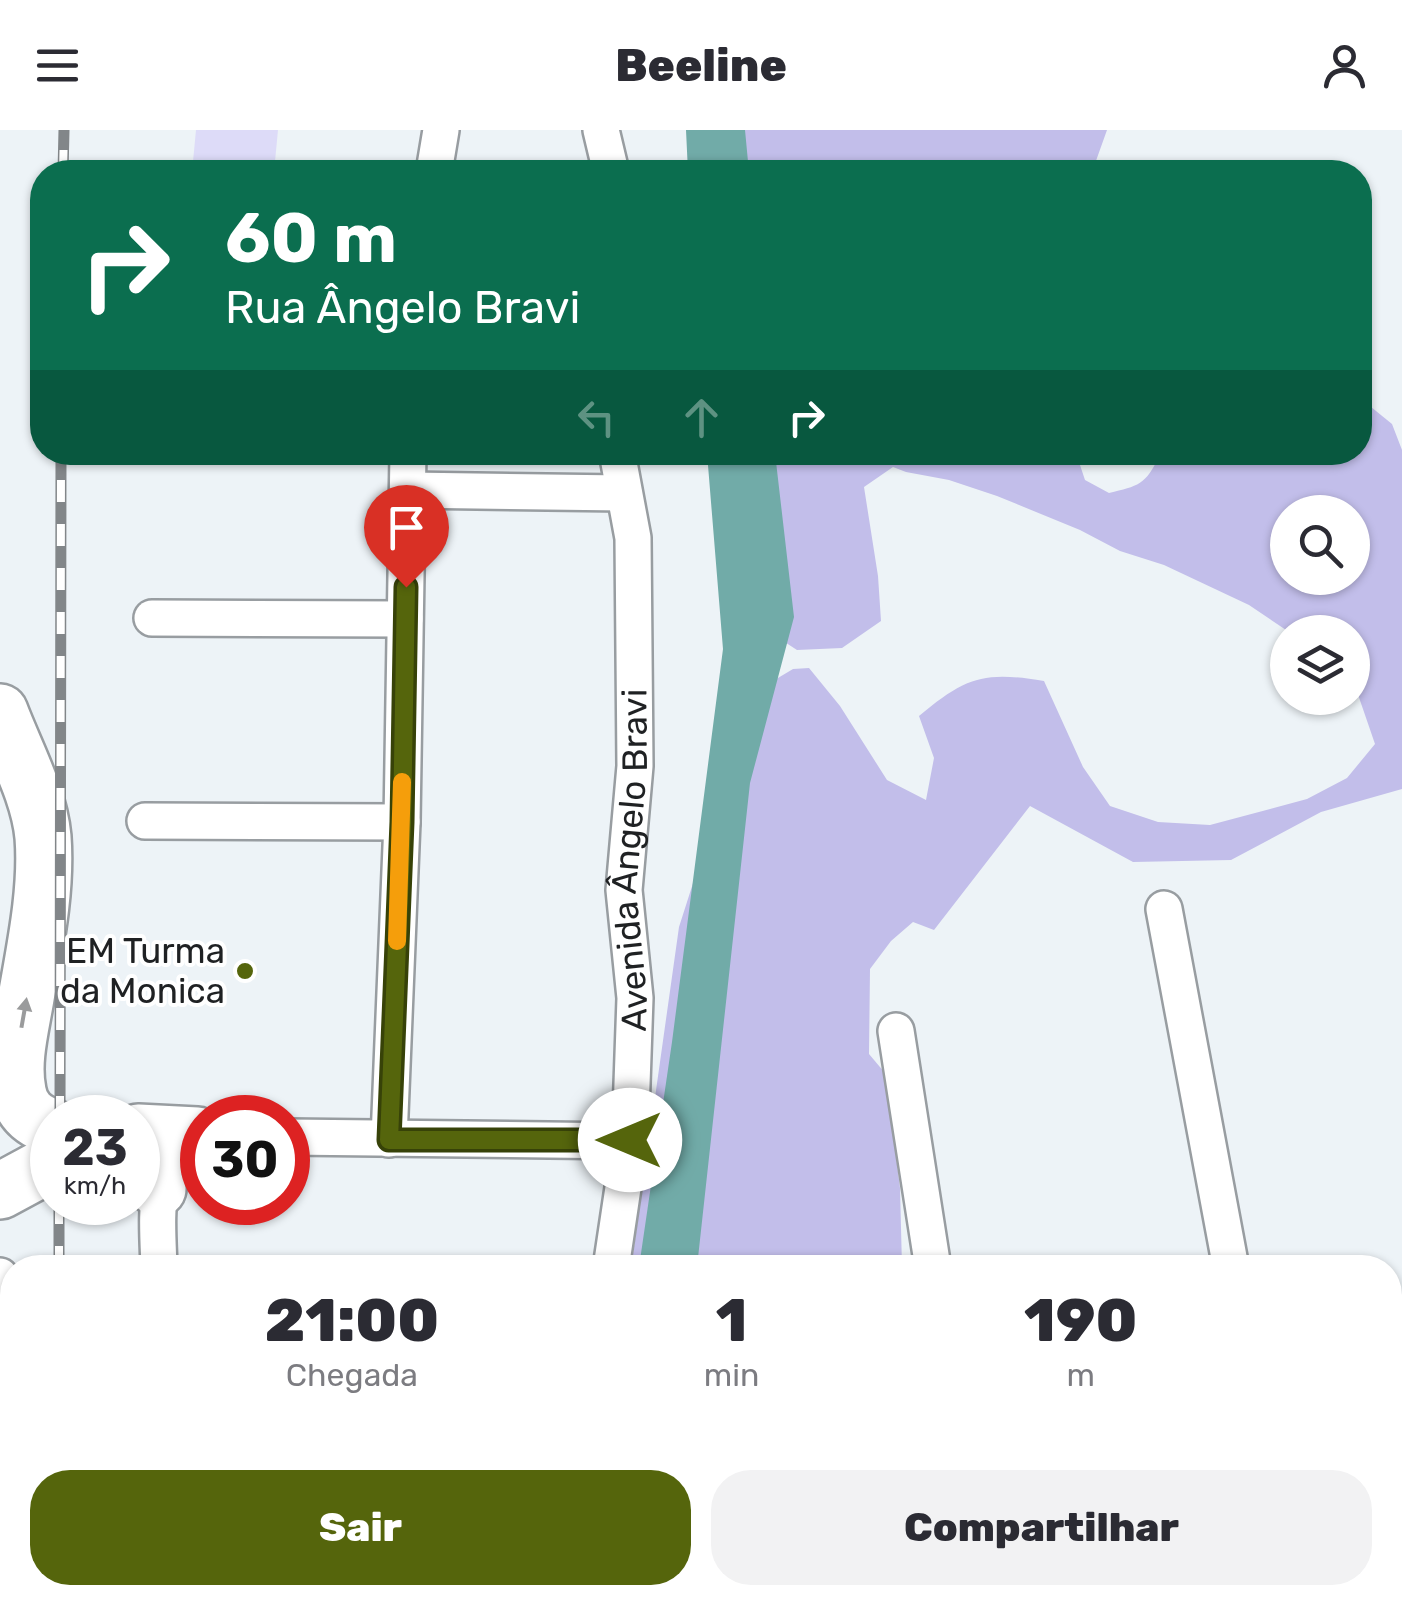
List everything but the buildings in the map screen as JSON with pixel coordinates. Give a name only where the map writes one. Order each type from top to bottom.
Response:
[{"type":"main road","points":[[0,712],[36,804],[43,837],[38,930],[16,1072],[18,1094],[30,1115]]},
{"type":"main road","points":[[0,1191],[30,1175]]},
{"type":"street","points":[[436,160],[441,130]]},
{"type":"street","points":[[602,131],[608,160]]},
{"type":"street","points":[[389,1140],[402,822],[408,465]]},
{"type":"street","name":"Avenida Ângelo Bravi","points":[[613,1255],[630,1140],[635,998],[624,890],[635,766],[633,538],[619,465]]},
{"type":"street","points":[[408,490],[624,494]]},
{"type":"street","points":[[152,618],[405,619]]},
{"type":"street","points":[[145,821],[402,822]]},
{"type":"street","points":[[1164,909],[1229,1255]]},
{"type":"street","points":[[896,1031],[931,1255]]},
{"type":"street","points":[[310,1138],[630,1140]]},
{"type":"street","points":[[160,1169],[180,1147]]},
{"type":"street","points":[[153,1225],[157,1255]]},
{"type":"shaded area","points":[[196,130],[278,130],[275,160],[193,160]]},
{"type":"shaded area","points":[[686,130],[745,130],[748,160],[687,160]]},
{"type":"shaded area","points":[[735,130],[1107,130],[1096,160],[739,160]]},
{"type":"shaded area","points":[[1372,408],[1392,424],[1402,450],[1402,789],[1321,812],[1231,860],[1133,862],[1030,806],[934,930],[913,922],[891,941],[870,969],[869,1054],[890,1079],[902,1255],[633,1255],[679,927],[710,830],[741,700],[793,669],[809,668],[840,706],[887,780],[926,800],[934,758],[919,716],[976,680],[1005,677],[1044,681],[1083,767],[1110,806],[1158,822],[1210,825],[1307,799],[1347,778],[1375,744],[1365,715],[1370,715],[1370,615],[1270,615],[1270,619],[1249,605],[1164,565],[1120,551],[997,496],[893,467],[864,487],[881,621],[842,648],[797,650],[760,626],[768,465],[1080,465],[1085,480],[1109,493],[1140,483],[1154,465],[1372,465]]},
{"type":"shaded area","points":[[708,465],[776,465],[794,617],[750,783],[698,1255],[641,1255],[672,1042],[723,649]]},
{"type":"railway","points":[[63,160],[64,130]]},
{"type":"railway","points":[[60,1095],[61,465]]},
{"type":"railway","points":[[59,1225],[59,1255]]},
{"type":"slow traffic","points":[[397,941],[402,782]]},
{"type":"place","name":"EM Turma da Monica","points":[[245,971]]},
{"type":"route","points":[[406,587],[402,822],[389,1140],[630,1140]]}]
